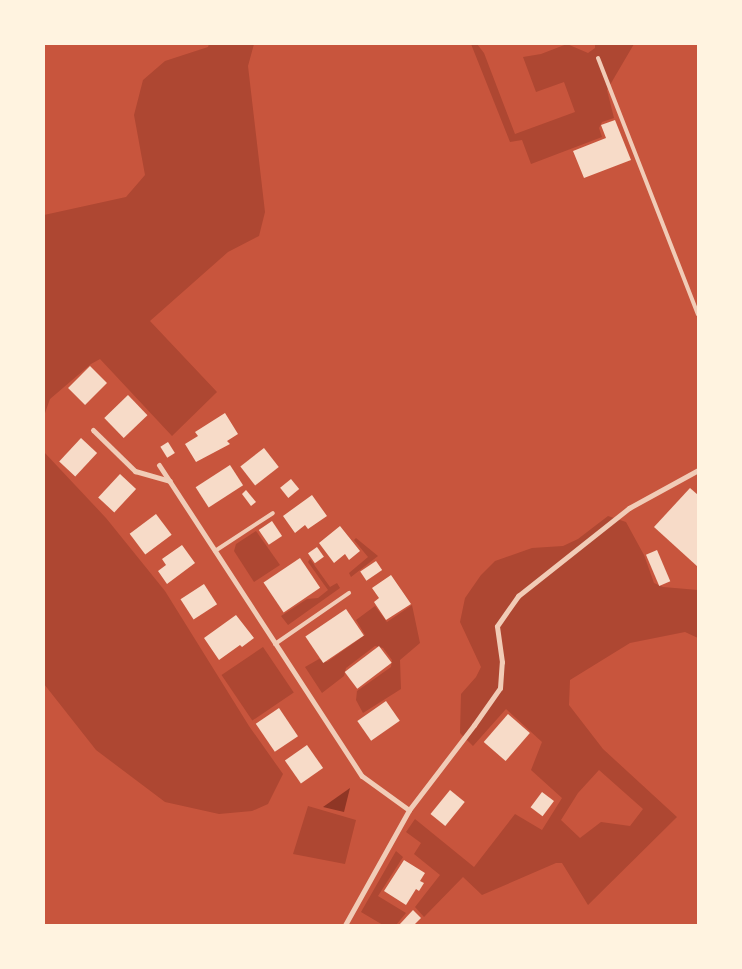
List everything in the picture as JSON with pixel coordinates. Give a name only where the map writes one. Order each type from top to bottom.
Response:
[{"type":"street","points":[[94,430],[135,471],[170,482]]},
{"type":"street","points":[[159,466],[362,776],[409,810]]},
{"type":"street","points":[[345,925],[409,810],[500,688],[502,662],[497,626],[518,596],[629,508],[698,470]]},
{"type":"lane","points":[[598,58],[698,314]]},
{"type":"lane","points":[[215,551],[274,512]]},
{"type":"lane","points":[[275,644],[349,593]]},
{"type":"shaded area","points":[[209,44],[254,44],[248,66],[265,212],[259,236],[228,252],[150,321],[217,392],[172,436],[100,359],[91,364],[50,399],[44,416],[44,215],[126,197],[145,175],[134,115],[143,80],[165,61],[208,47]]},
{"type":"shaded area","points":[[471,44],[477,44],[484,53],[515,134],[575,112],[564,82],[536,92],[523,57],[541,54],[567,44],[588,53],[595,48],[595,44],[634,44],[607,90],[614,118],[602,122],[599,128],[602,137],[531,164],[522,140],[510,142]]},
{"type":"shaded area","points":[[44,452],[106,518],[165,591],[249,726],[283,774],[268,804],[252,811],[219,814],[165,802],[96,750],[44,684]]},
{"type":"shaded area","points":[[608,516],[626,522],[644,555],[654,583],[663,587],[698,590],[698,638],[685,632],[630,643],[570,680],[569,705],[603,749],[677,817],[588,905],[562,863],[556,863],[482,895],[463,877],[424,917],[415,907],[440,875],[414,854],[421,843],[406,832],[415,819],[474,867],[515,814],[542,830],[562,798],[531,770],[542,742],[506,709],[473,746],[460,733],[461,694],[476,677],[481,667],[460,622],[465,598],[481,575],[495,561],[532,548],[563,546],[578,539]],"holes":[[[599,770],[643,809],[630,826],[601,822],[580,838],[561,820],[578,793]]]},
{"type":"shaded area","points":[[256,531],[280,565],[254,582],[234,551],[236,544]]},
{"type":"shaded area","points":[[356,538],[378,556],[351,577],[349,573],[368,557],[354,540]]},
{"type":"shaded area","points":[[310,559],[330,587],[337,583],[340,588],[288,625],[281,616],[307,599],[318,598],[328,590],[308,562]]},
{"type":"shaded area","points":[[412,605],[420,643],[400,660],[401,689],[363,713],[356,700],[357,691],[391,667],[392,660],[383,648],[375,646],[346,668],[344,676],[322,693],[305,667],[319,659],[327,662],[365,635],[356,620],[375,606],[387,622]]},
{"type":"shaded area","points":[[263,647],[294,693],[252,721],[222,675]]},
{"type":"shaded area","points":[[350,788],[344,812],[323,807]]},
{"type":"shaded area","points":[[308,806],[356,820],[345,864],[293,854]]},
{"type":"shaded area","points":[[396,851],[403,857],[378,896],[406,913],[396,925],[383,925],[361,912]]},
{"type":"building","points":[[615,120],[631,160],[584,178],[573,151],[606,138],[601,125]]},
{"type":"building","points":[[90,366],[107,383],[85,405],[68,388]]},
{"type":"building","points":[[128,395],[147,415],[124,438],[104,418]]},
{"type":"building","points":[[225,413],[238,434],[227,441],[230,444],[196,462],[185,444],[198,436],[195,432]]},
{"type":"building","points":[[81,438],[97,453],[75,476],[59,461]]},
{"type":"building","points":[[168,442],[175,453],[167,458],[160,447]]},
{"type":"building","points":[[264,448],[279,467],[255,485],[240,466]]},
{"type":"building","points":[[230,465],[243,485],[209,507],[196,487]]},
{"type":"building","points":[[120,474],[136,489],[114,512],[98,497]]},
{"type":"building","points":[[291,479],[299,489],[288,498],[280,488]]},
{"type":"building","points":[[690,488],[698,495],[698,567],[654,527]]},
{"type":"building","points":[[246,490],[256,502],[251,506],[242,494]]},
{"type":"building","points":[[312,495],[327,516],[308,529],[305,525],[295,533],[283,516]]},
{"type":"building","points":[[156,514],[172,535],[145,555],[130,534]]},
{"type":"building","points":[[272,521],[282,536],[269,545],[259,530]]},
{"type":"building","points":[[340,526],[360,551],[349,560],[345,554],[334,563],[319,543]]},
{"type":"building","points":[[182,545],[195,563],[167,584],[158,571],[166,565],[162,559]]},
{"type":"building","points":[[317,547],[324,557],[315,563],[308,553]]},
{"type":"building","points":[[657,550],[670,581],[659,586],[646,555]]},
{"type":"building","points":[[300,558],[320,588],[284,612],[264,583]]},
{"type":"building","points":[[376,561],[382,570],[366,581],[360,572]]},
{"type":"building","points":[[391,575],[411,604],[386,620],[374,602],[379,598],[372,588]]},
{"type":"building","points":[[204,584],[217,604],[194,619],[181,599]]},
{"type":"building","points":[[346,609],[364,636],[323,663],[305,636]]},
{"type":"building","points":[[236,615],[254,638],[242,647],[240,645],[219,660],[204,638]]},
{"type":"building","points":[[379,646],[392,663],[357,689],[345,672]]},
{"type":"building","points":[[386,701],[400,721],[371,741],[357,721]]},
{"type":"building","points":[[279,708],[298,736],[275,752],[256,724]]},
{"type":"building","points":[[508,714],[530,733],[506,761],[484,742]]},
{"type":"building","points":[[307,745],[323,768],[301,783],[285,760]]},
{"type":"building","points":[[450,790],[465,802],[445,826],[430,814]]},
{"type":"building","points":[[542,792],[554,801],[543,816],[531,807]]},
{"type":"building","points":[[404,860],[425,873],[420,881],[424,883],[419,891],[416,889],[406,905],[384,891]]},
{"type":"building","points":[[413,910],[421,918],[414,925],[399,925]]}]
